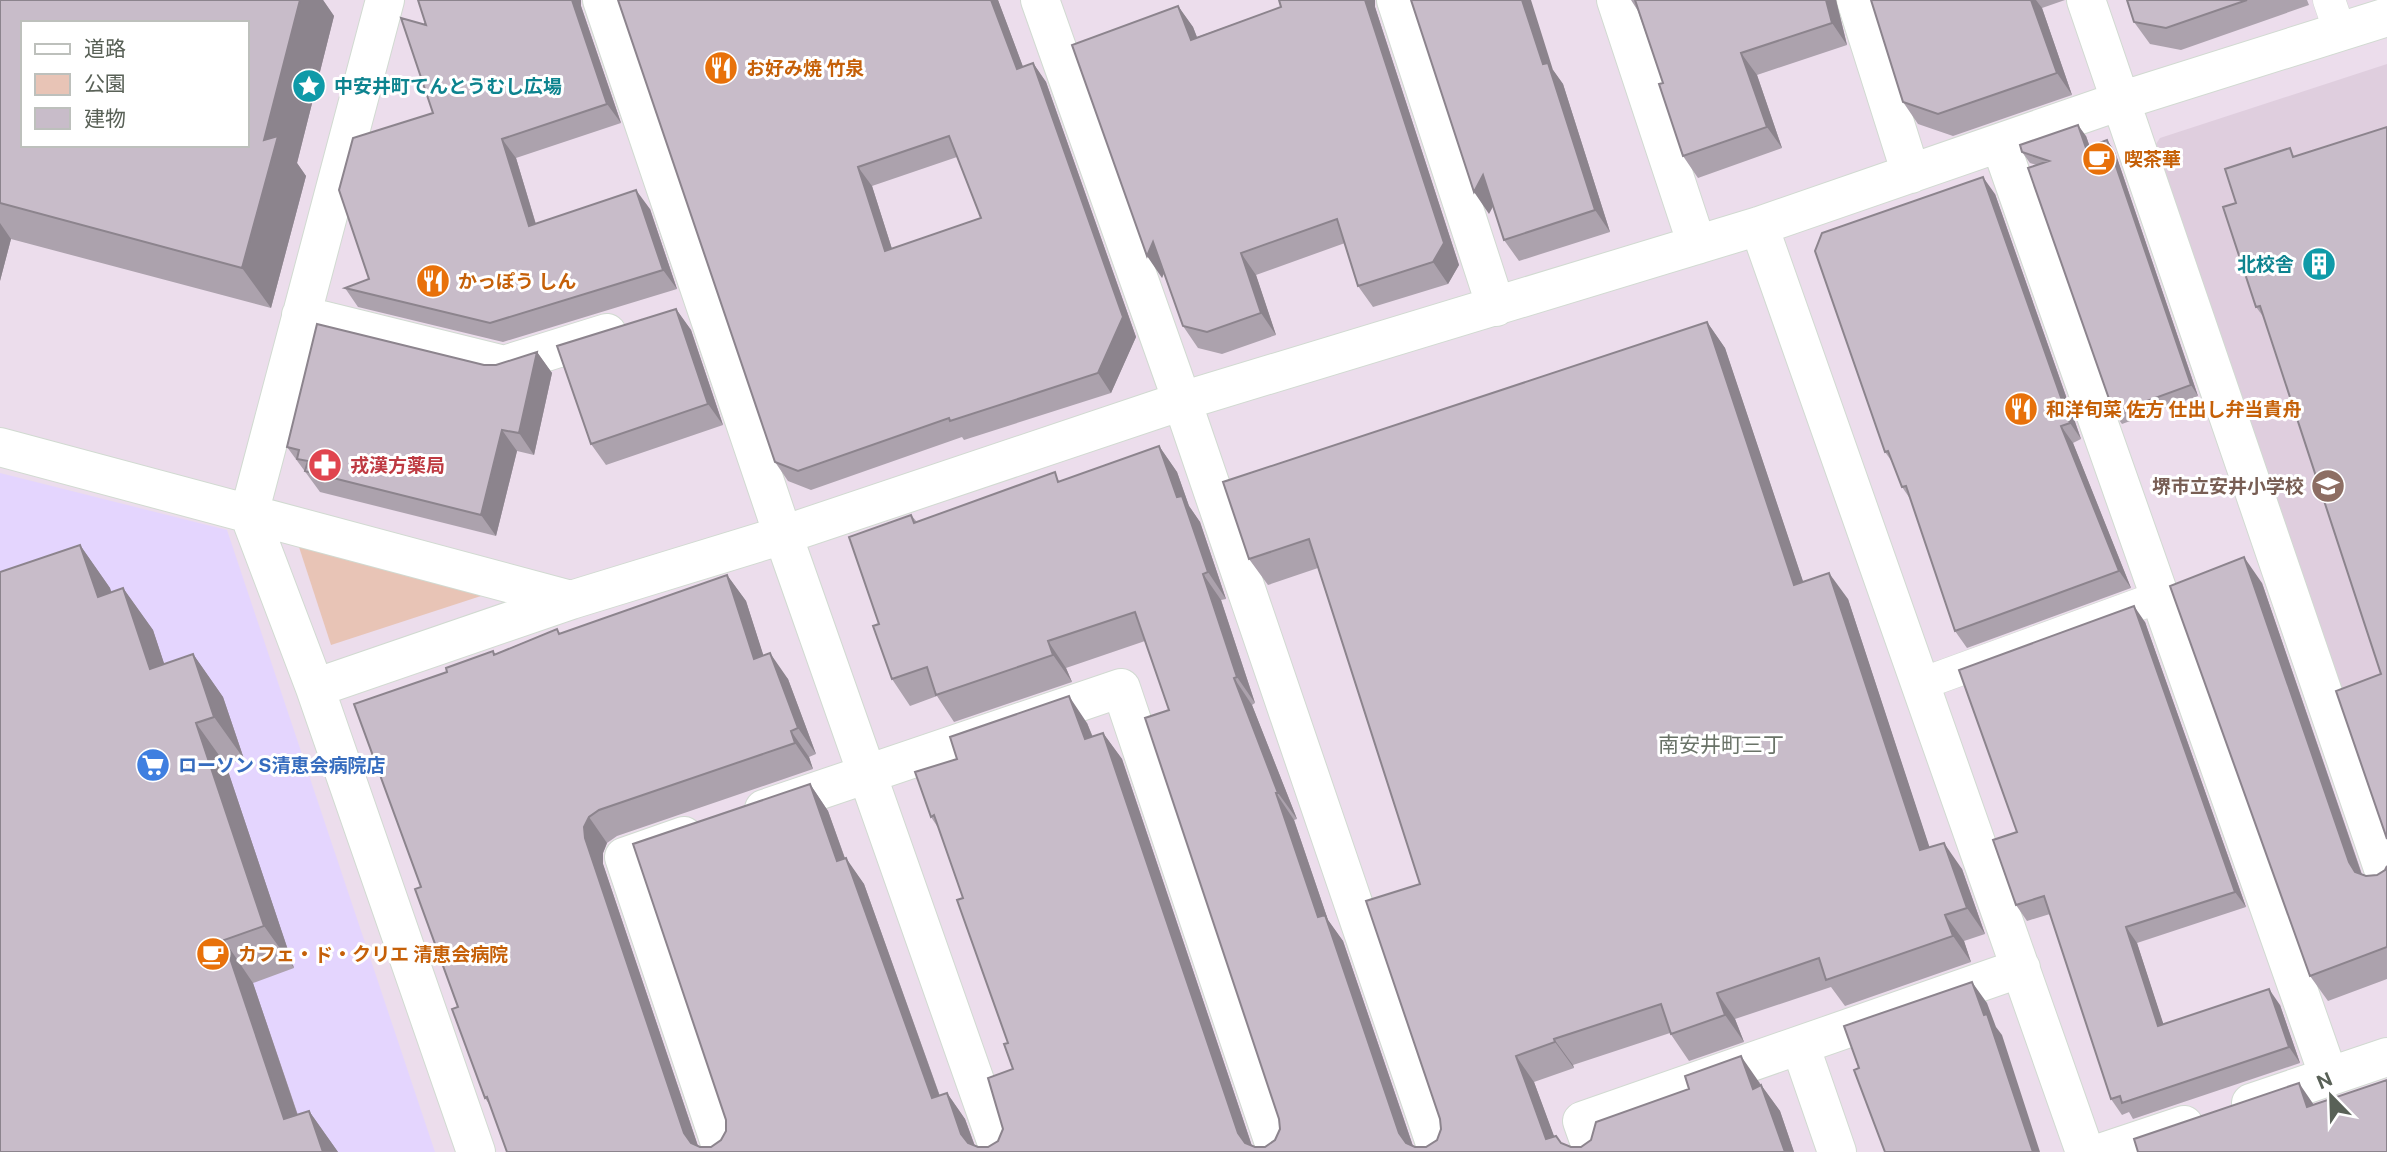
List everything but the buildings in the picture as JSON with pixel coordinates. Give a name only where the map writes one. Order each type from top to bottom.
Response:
[{"type":"street","points":[[385,0],[249,514],[315,688],[476,1152]]},
{"type":"street","points":[[602,0],[691,307],[783,535],[1000,1152]]},
{"type":"street","points":[[1040,0],[1182,401],[1438,1152]]},
{"type":"street","points":[[1396,0],[1496,307]]},
{"type":"street","points":[[1616,0],[1697,245]]},
{"type":"street","points":[[1856,0],[1911,174]]},
{"type":"street","points":[[2086,0],[2387,880]]},
{"type":"street","points":[[315,688],[572,600],[783,535],[1182,401],[1759,226],[2120,102],[2334,16],[2387,17]]},
{"type":"street","points":[[2000,143],[2329,1077]]},
{"type":"street","points":[[1759,226],[2085,1152]]},
{"type":"street","points":[[301,315],[504,365],[637,324]]},
{"type":"street","points":[[0,447],[572,600]]},
{"type":"street","points":[[723,1152],[624,857],[1121,688],[1277,1152]]},
{"type":"street","points":[[1593,1152],[1582,1121],[2021,968]]},
{"type":"street","points":[[1800,1045],[1837,1152]]},
{"type":"street","points":[[2103,1152],[2387,1057]]},
{"type":"lane","points":[[1920,684],[2160,597]]},
{"type":"shaded area","name":"堺市立安井小学校","points":[[2387,64],[2387,822],[2152,150],[2160,138]]},
{"type":"shaded area","points":[[0,473],[227,530],[435,1152],[0,1152]]},
{"type":"green space","points":[[299,547],[478,588],[481,596],[331,645]]},
{"type":"place","name":"お好み焼 竹泉","points":[[721,68]]},
{"type":"place","name":"中安井町てんとうむし広場","points":[[309,86]]},
{"type":"place","name":"喫茶華","points":[[2099,159]]},
{"type":"place","name":"北校舎","points":[[2319,264]]},
{"type":"place","name":"かっぽう しん","points":[[433,281]]},
{"type":"place","name":"和洋旬菜 佐方 仕出し弁当貴舟","points":[[2021,409]]},
{"type":"place","name":"戎漢方薬局","points":[[325,465]]},
{"type":"place","name":"堺市立安井小学校","points":[[2328,486]]},
{"type":"place","name":"ローソン S清恵会病院店","points":[[153,765]]},
{"type":"place","name":"カフェ・ド・クリエ 清恵会病院","points":[[213,954]]},
{"type":"district","name":"南安井町三丁","points":[[1721,744]]}]
